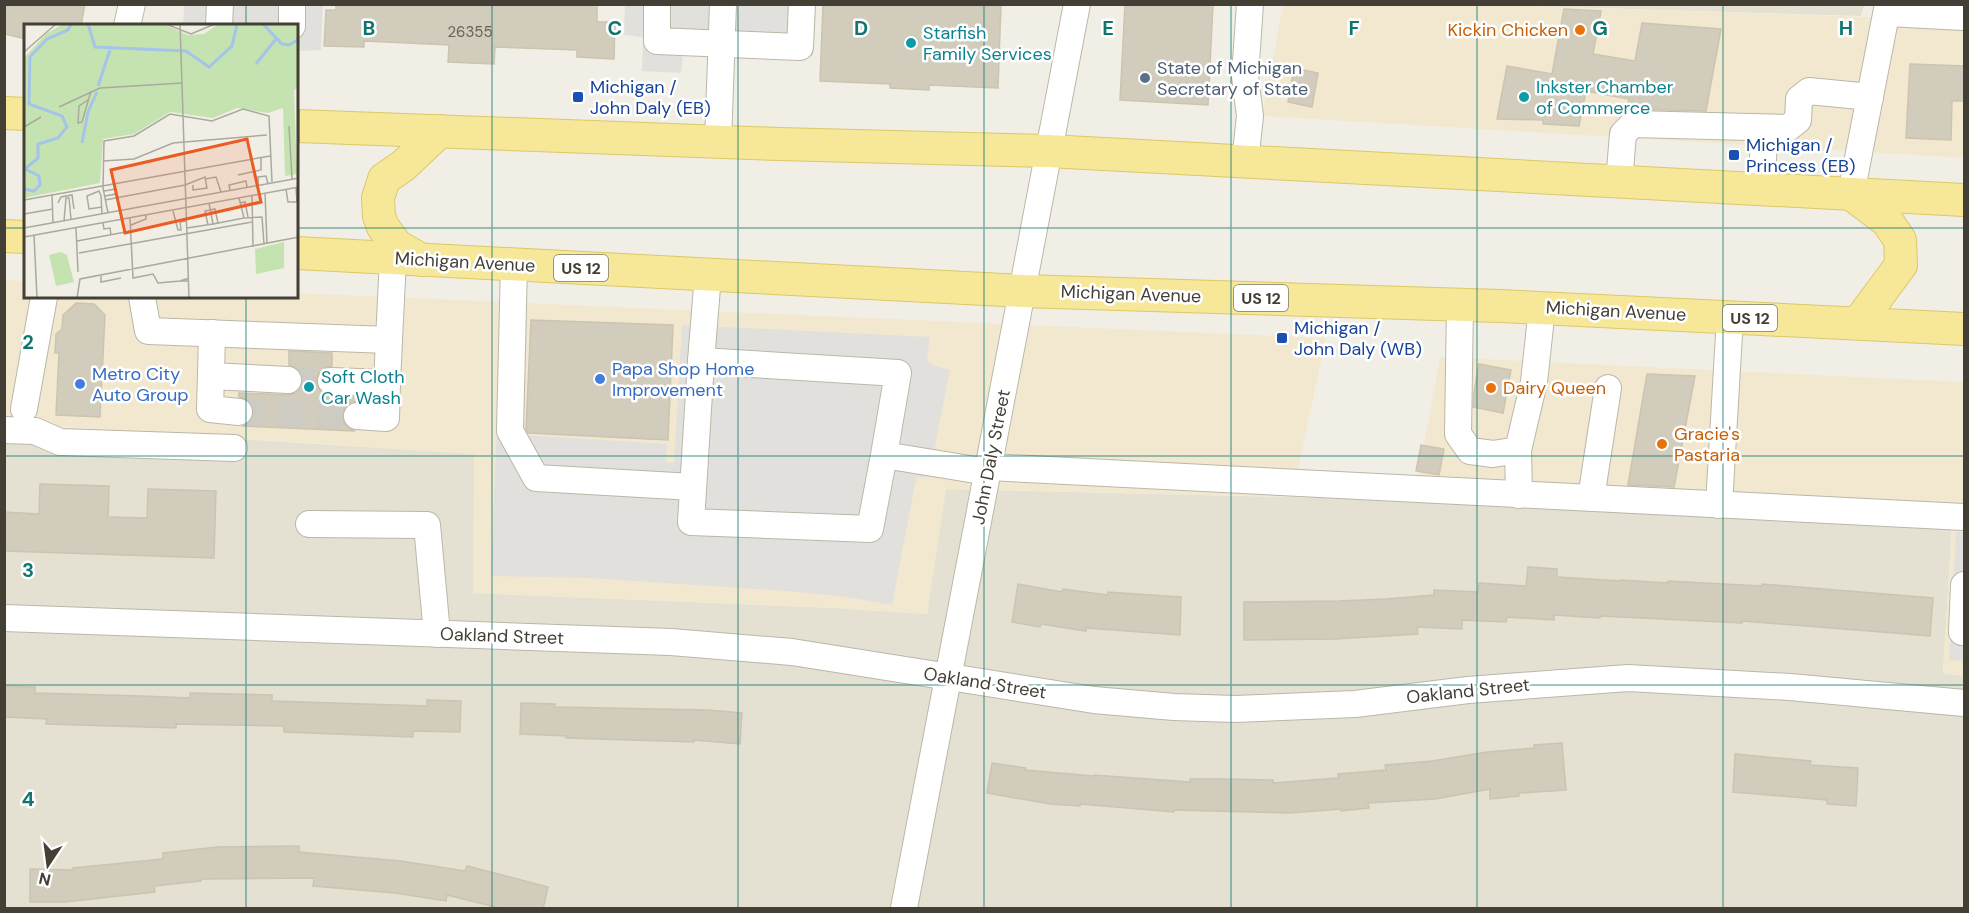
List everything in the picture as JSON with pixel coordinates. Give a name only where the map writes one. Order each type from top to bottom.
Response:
[{"type":"main road","points":[[4,113],[24,114]]},
{"type":"main road","points":[[298,126],[718,142],[1048,151],[1965,200]]},
{"type":"main road","points":[[408,259],[383,227],[378,216],[378,198],[384,179],[404,166],[440,131]]},
{"type":"main road","points":[[1851,194],[1887,221],[1900,240],[1901,265],[1858,323]]},
{"type":"main road","points":[[4,236],[24,237]]},
{"type":"main road","name":"Michigan Avenue","points":[[298,253],[1022,291],[1460,304],[1965,329]]},
{"type":"street","points":[[127,24],[132,4]]},
{"type":"street","points":[[219,24],[220,4]]},
{"type":"street","points":[[292,4],[292,24]]},
{"type":"street","points":[[657,4],[657,41],[800,47],[802,4]]},
{"type":"street","points":[[718,142],[723,4]]},
{"type":"street","name":"John Daly Street","points":[[904,909],[1077,4]]},
{"type":"street","points":[[1245,162],[1250,116],[1245,76],[1250,4]]},
{"type":"street","points":[[1851,194],[1887,9],[1965,17]]},
{"type":"street","points":[[1619,182],[1623,135],[1633,124],[1788,128],[1798,120],[1799,99],[1809,91],[1870,97]]},
{"type":"street","points":[[1762,190],[1764,129]]},
{"type":"street","points":[[357,416],[386,418],[389,340],[408,259]]},
{"type":"street","points":[[514,264],[510,431],[536,478],[693,487]]},
{"type":"street","points":[[701,361],[898,373],[870,530],[691,522],[701,361],[708,275]]},
{"type":"street","points":[[24,409],[44,298]]},
{"type":"street","points":[[142,298],[148,330],[389,340]]},
{"type":"street","points":[[1460,304],[1458,434],[1470,451],[1493,454],[1518,450]]},
{"type":"street","points":[[1519,495],[1518,450],[1534,382],[1542,308]]},
{"type":"street","points":[[1719,505],[1730,317]]},
{"type":"street","points":[[212,333],[210,409],[239,411]]},
{"type":"street","points":[[211,376],[288,380]]},
{"type":"street","points":[[331,381],[387,383]]},
{"type":"street","points":[[1591,498],[1608,388]]},
{"type":"street","points":[[4,430],[35,431],[60,442],[234,448]]},
{"type":"street","points":[[884,455],[988,470],[1965,517]]},
{"type":"street","points":[[309,524],[427,525],[438,634]]},
{"type":"street","points":[[1965,585],[1962,632],[1965,632]]},
{"type":"street","name":"Oakland Street","points":[[4,618],[670,642],[792,652],[1094,700],[1174,707],[1234,709],[1355,704],[1468,690],[1628,678],[1790,687],[1965,703]]},
{"type":"shaded area","points":[[184,5],[323,5],[321,50],[298,51],[298,24],[183,24]]},
{"type":"shaded area","points":[[625,5],[816,5],[813,56],[683,54],[681,73],[642,71],[643,39],[624,35]]},
{"type":"shaded area","points":[[1283,5],[1501,5],[1964,20],[1964,158],[1262,116]]},
{"type":"shaded area","points":[[1501,5],[1864,5],[1861,16]]},
{"type":"shaded area","points":[[5,280],[24,281],[24,298],[298,298],[298,293],[1326,338],[1292,497],[946,489],[927,614],[473,593],[474,454],[5,423]]},
{"type":"shaded area","points":[[501,320],[527,321],[524,435],[667,444],[666,462],[674,463],[682,325],[930,337],[927,360],[932,365],[950,370],[929,477],[917,477],[914,489],[892,605],[847,597],[787,591],[590,578],[491,576]]},
{"type":"shaded area","points":[[1440,357],[1964,382],[1964,675],[1943,674],[1952,525],[1414,500]]},
{"type":"shaded area","points":[[4,424],[475,454],[474,593],[927,614],[945,489],[1414,500],[1952,524],[1943,673],[1964,676],[1964,908],[5,908]]},
{"type":"shaded area","points":[[1956,532],[1964,532],[1964,661],[1949,660]]},
{"type":"building","points":[[4,4],[85,4],[81,24],[24,24],[24,39],[4,34]]},
{"type":"building","points":[[336,4],[597,4],[597,22],[615,22],[614,59],[577,57],[577,50],[495,47],[494,64],[448,62],[449,45],[364,41],[364,47],[324,46],[326,10],[336,10]]},
{"type":"building","name":"Starfish Family Services","points":[[823,4],[1001,4],[998,88],[929,85],[929,90],[890,88],[890,84],[820,81]]},
{"type":"building","points":[[1125,4],[1213,4],[1208,105],[1120,100]]},
{"type":"building","points":[[1564,9],[1601,11],[1593,54],[1635,61],[1642,23],[1721,29],[1706,111],[1633,109],[1626,111],[1629,99],[1586,91],[1579,126],[1543,124],[1543,120],[1497,119],[1507,66],[1552,74]]},
{"type":"building","points":[[1910,64],[1965,66],[1965,101],[1952,101],[1951,140],[1906,138]]},
{"type":"building","points":[[1294,68],[1318,73],[1312,107],[1288,102]]},
{"type":"building","name":"Metro City Auto Group","points":[[76,303],[94,304],[105,315],[100,417],[56,415],[59,353],[55,353],[56,334],[62,329],[63,315]]},
{"type":"building","name":"Papa Shop Home Improvement","points":[[531,320],[673,325],[668,440],[528,433],[526,429]]},
{"type":"building","name":"Soft Cloth Car Wash","points":[[289,351],[332,353],[332,366],[323,368],[316,381],[323,393],[330,396],[358,397],[357,401],[345,407],[342,414],[344,423],[355,431],[243,426],[251,421],[254,413],[252,405],[239,397],[239,393],[288,395],[301,388],[302,374],[297,368],[289,365]]},
{"type":"building","name":"Dairy Queen","points":[[1479,364],[1511,370],[1503,413],[1473,407]]},
{"type":"building","points":[[1647,374],[1695,376],[1674,487],[1628,485]]},
{"type":"building","points":[[1421,445],[1444,449],[1439,475],[1416,471]]},
{"type":"building","points":[[40,484],[109,486],[108,517],[147,518],[148,489],[216,491],[214,558],[4,551],[4,512],[39,514]]},
{"type":"building","points":[[1528,567],[1557,569],[1557,577],[1668,583],[1668,581],[1762,586],[1762,584],[1933,598],[1930,636],[1742,621],[1742,623],[1554,615],[1554,620],[1507,617],[1506,622],[1462,620],[1462,629],[1417,627],[1418,634],[1335,639],[1244,640],[1244,602],[1386,599],[1434,595],[1434,590],[1478,592],[1479,583],[1526,586]]},
{"type":"building","points":[[1018,584],[1062,592],[1063,589],[1108,595],[1108,592],[1181,597],[1180,635],[1086,628],[1086,631],[1012,622]]},
{"type":"building","points":[[4,686],[35,687],[35,693],[190,698],[190,693],[272,695],[272,701],[427,706],[427,700],[461,701],[460,732],[413,731],[413,737],[284,732],[284,726],[176,724],[176,728],[46,724],[47,719],[4,717]]},
{"type":"building","points":[[521,703],[555,704],[555,707],[708,710],[742,713],[740,744],[694,740],[694,742],[566,738],[567,736],[520,734]]},
{"type":"building","points":[[1562,743],[1566,790],[1519,793],[1519,796],[1490,799],[1490,789],[1435,799],[1368,803],[1369,808],[1341,811],[1341,809],[1290,813],[1174,810],[1174,812],[1080,804],[1080,806],[1050,804],[987,793],[992,763],[1026,768],[1025,770],[1094,776],[1190,782],[1190,779],[1273,780],[1273,783],[1338,778],[1338,774],[1386,770],[1385,765],[1432,761],[1487,752],[1534,748],[1534,745]]},
{"type":"building","points":[[1735,754],[1811,761],[1810,765],[1858,768],[1856,806],[1827,804],[1827,800],[1733,792]]},
{"type":"building","points":[[299,846],[299,852],[401,861],[465,871],[467,866],[548,887],[543,909],[503,909],[447,895],[446,901],[395,893],[313,886],[314,878],[201,879],[201,881],[154,886],[155,892],[65,902],[30,902],[30,869],[73,870],[73,868],[163,859],[163,853],[217,847]]},
{"type":"tunnel","points":[[288,380],[331,381]]},
{"type":"tunnel","points":[[239,412],[357,416]]},
{"type":"place","name":"Kickin Chicken","points":[[1580,30]]},
{"type":"place","name":"Starfish Family Services","points":[[911,43]]},
{"type":"place","name":"State of Michigan Secretary of State","points":[[1145,78]]},
{"type":"place","name":"Michigan / John Daly (EB)","points":[[578,97]]},
{"type":"place","name":"Inkster Chamber of Commerce","points":[[1524,97]]},
{"type":"place","name":"Michigan / Princess (EB)","points":[[1734,155]]},
{"type":"place","name":"Michigan / John Daly (WB)","points":[[1282,338]]},
{"type":"place","name":"Papa Shop Home Improvement","points":[[600,379]]},
{"type":"place","name":"Metro City Auto Group","points":[[80,384]]},
{"type":"place","name":"Soft Cloth Car Wash","points":[[309,387]]},
{"type":"place","name":"Dairy Queen","points":[[1491,388]]},
{"type":"place","name":"Gracie's Pastaria","points":[[1662,444]]}]
